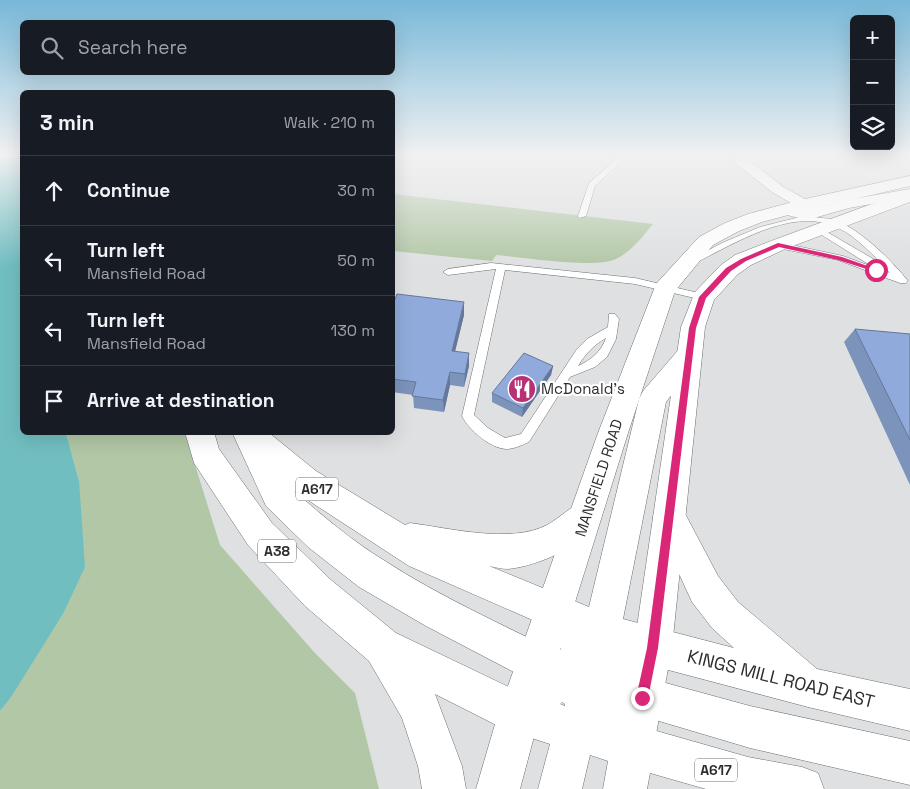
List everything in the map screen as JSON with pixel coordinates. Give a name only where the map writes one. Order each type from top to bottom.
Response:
[{"type":"main road","name":"MANSFIELD ROAD","points":[[498,789],[519,714],[588,678],[652,648],[689,354],[693,328],[703,297],[729,270],[743,260],[778,245],[810,217],[877,193]]},
{"type":"main road","name":"MANSFIELD ROAD","points":[[626,789],[632,745],[588,678],[554,610],[613,433],[664,289],[706,241],[740,224],[810,217],[910,195]]},
{"type":"main road","points":[[560,789],[653,399],[689,354]]},
{"type":"main road","name":"A38","points":[[200,435],[205,454],[260,534],[318,593],[382,647]]},
{"type":"main road","points":[[247,435],[277,496],[320,536],[372,574],[439,613],[588,678],[766,731],[910,763]]},
{"type":"main road","name":"A617","points":[[248,435],[305,481],[394,537],[438,562],[554,610],[588,678],[632,745],[748,779],[802,789]]},
{"type":"main road","points":[[394,537],[507,552],[532,547],[560,536],[586,516]]},
{"type":"main road","points":[[669,517],[705,589],[725,615],[808,687]]},
{"type":"main road","points":[[382,647],[420,708],[440,766],[444,789]]},
{"type":"main road","name":"A617","points":[[382,647],[519,714],[588,678],[652,648]]},
{"type":"main road","name":"KINGS MILL ROAD EAST","points":[[652,648],[910,710]]},
{"type":"street","points":[[762,193],[810,217]]},
{"type":"street","points":[[782,193],[810,217]]},
{"type":"lane","points":[[582,216],[590,193]]},
{"type":"lane","points":[[810,217],[902,280]]},
{"type":"lane","points":[[810,217],[880,256],[902,280]]},
{"type":"lane","points":[[778,245],[840,258],[902,280]]},
{"type":"lane","points":[[448,272],[491,266],[635,282],[703,297]]},
{"type":"lane","points":[[501,268],[468,416],[473,424],[504,444],[525,438],[581,352],[591,342],[613,330]]},
{"type":"lane","points":[[566,374],[592,365],[611,343],[614,319],[612,316]]},
{"type":"green space","points":[[395,194],[653,224],[627,252],[616,259],[606,262],[576,263],[496,255],[492,261],[395,251]]},
{"type":"green space","points":[[67,435],[186,435],[220,545],[314,652],[355,693],[379,789],[0,789],[0,711],[63,614],[79,481]]},
{"type":"water","points":[[0,193],[20,193],[20,435],[67,435],[79,481],[85,567],[63,614],[11,697],[0,711]]},
{"type":"building","points":[[397,294],[464,302],[452,351],[469,353],[465,374],[450,372],[443,400],[412,396],[416,382],[395,379],[395,299]]},
{"type":"building","points":[[855,329],[910,334],[910,440]]},
{"type":"building","name":"McDonald's","points":[[524,353],[553,366],[523,408],[492,393]]},
{"type":"place","name":"McDonald's","points":[[522,389]]},
{"type":"route","points":[[642,698],[652,648],[693,328],[703,297],[729,270],[743,260],[778,245],[801,248],[876,270]]}]
